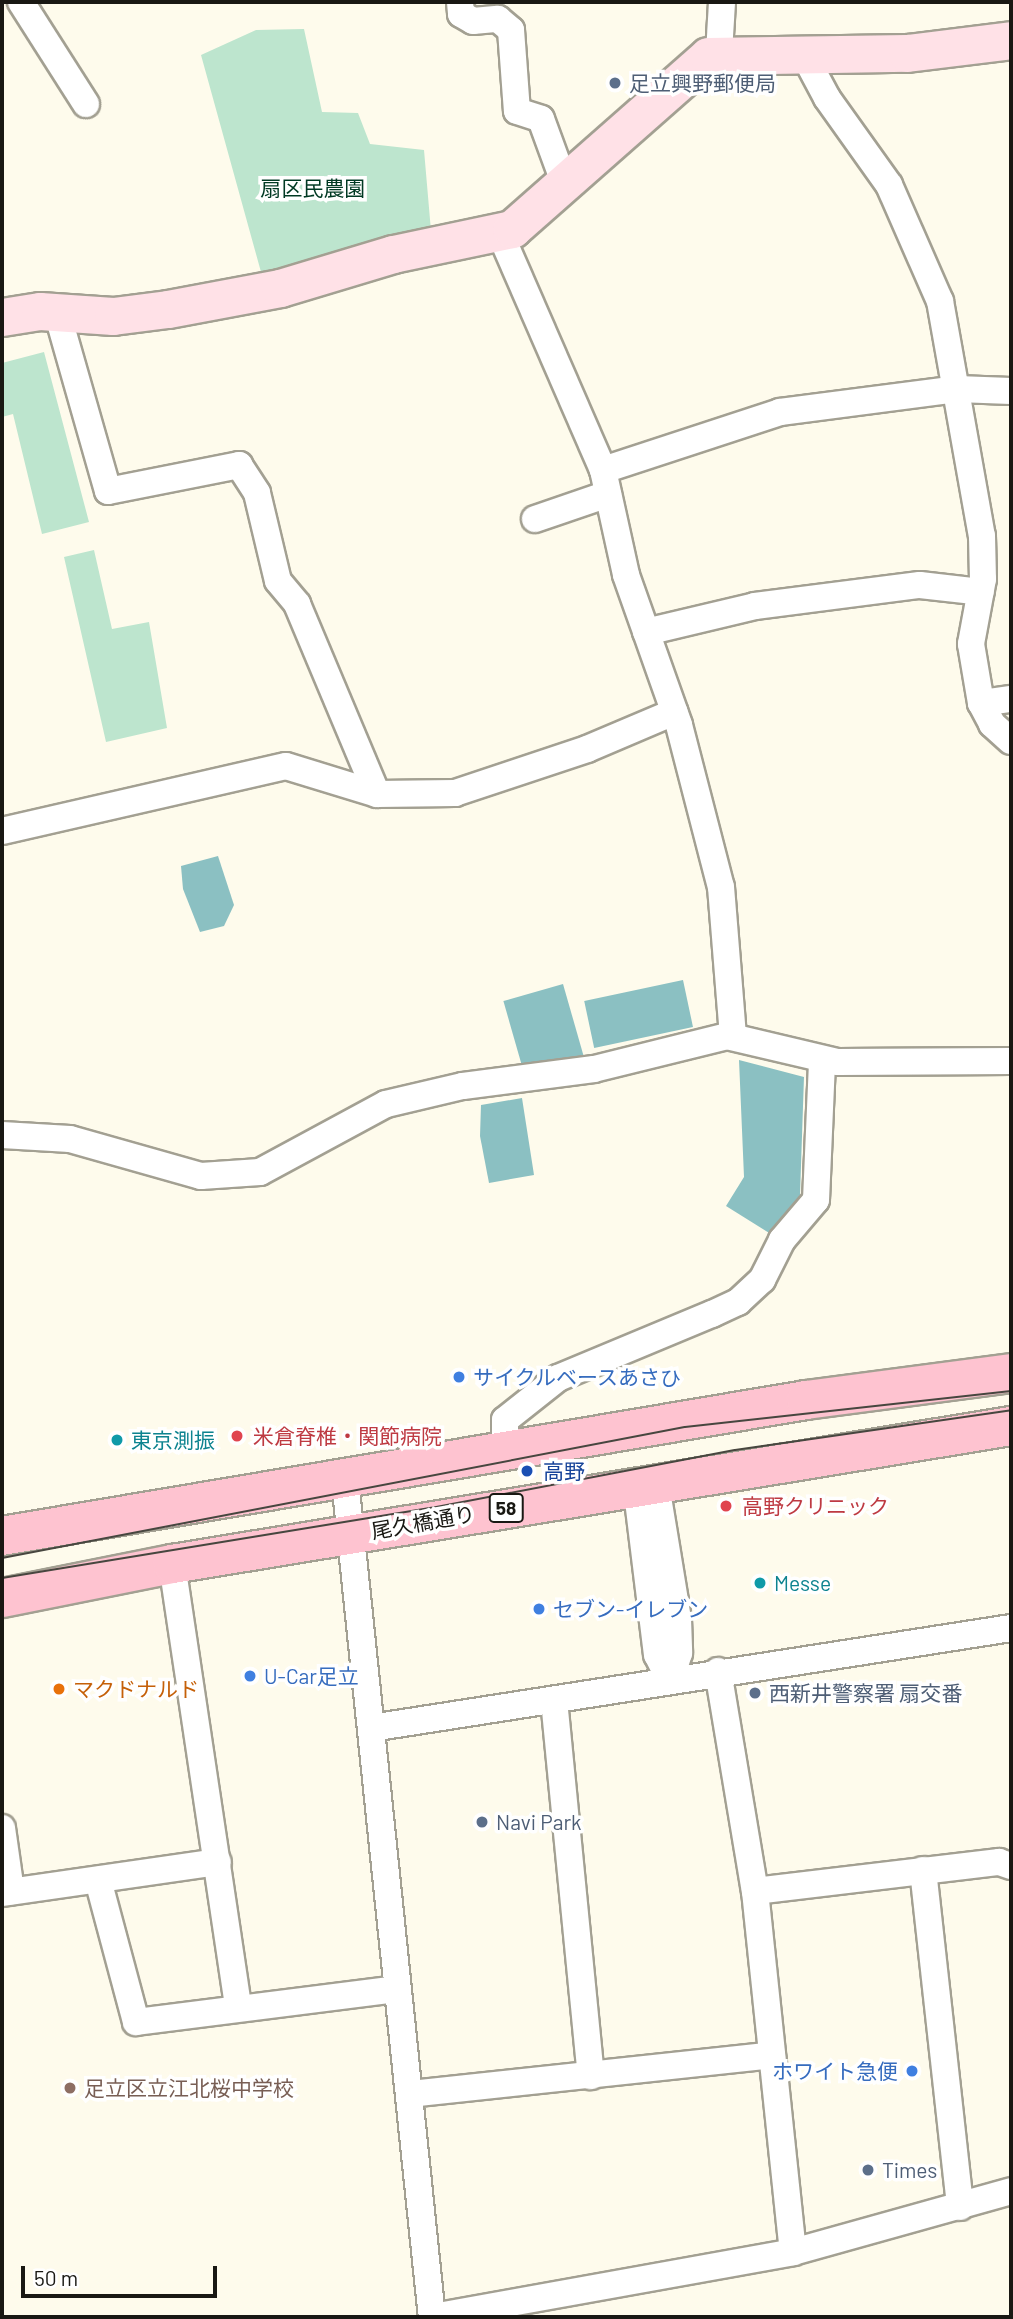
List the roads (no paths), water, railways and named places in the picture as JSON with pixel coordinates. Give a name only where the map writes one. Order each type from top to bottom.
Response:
[{"type":"main road","points":[[2,1536],[806,1400],[1011,1373]]},
{"type":"main road","name":"尾久橋通り","points":[[2,1598],[172,1564],[1011,1426]]},
{"type":"street","points":[[21,2],[86,104]]},
{"type":"street","points":[[460,2],[461,14],[473,21],[498,19],[511,30],[517,111],[541,118],[564,181]]},
{"type":"street","points":[[719,53],[722,2]]},
{"type":"street","points":[[2,317],[57,312],[113,316],[168,309],[500,233],[519,225],[564,181],[687,73],[719,53],[906,53],[1011,40]]},
{"type":"street","points":[[803,52],[827,98],[889,185],[940,301],[982,536],[981,592],[971,644],[981,703],[992,724],[1011,741]]},
{"type":"street","points":[[500,233],[606,482],[646,632],[674,712],[721,887],[733,1036]]},
{"type":"street","points":[[57,312],[108,491],[239,465],[257,493],[278,581],[297,604],[377,794]]},
{"type":"street","points":[[535,519],[606,482],[780,412],[957,388],[1011,391]]},
{"type":"street","points":[[646,632],[755,606],[920,585],[981,592]]},
{"type":"street","points":[[981,703],[1011,699]]},
{"type":"street","points":[[2,831],[286,766],[377,794],[455,793],[587,749],[674,712]]},
{"type":"street","points":[[2,1136],[70,1139],[201,1176],[260,1172],[386,1104],[463,1086],[594,1069],[733,1036],[822,1060],[1011,1061]]},
{"type":"street","points":[[505,1450],[505,1420],[558,1378],[721,1310],[762,1279],[782,1240],[816,1200],[822,1060]]},
{"type":"street","points":[[345,1480],[433,2317],[793,2252],[1011,2191]]},
{"type":"street","points":[[646,1484],[638,1501],[666,1621],[657,1655],[670,1680]]},
{"type":"street","points":[[172,1564],[238,2008]]},
{"type":"street","points":[[370,1728],[554,1700],[718,1671],[1011,1628]]},
{"type":"street","points":[[718,1671],[755,1891],[793,2252]]},
{"type":"street","points":[[554,1700],[592,2076]]},
{"type":"street","points":[[2,1828],[6,1892],[218,1862]]},
{"type":"street","points":[[755,1891],[999,1862],[1011,1866]]},
{"type":"street","points":[[923,1870],[960,2207]]},
{"type":"street","points":[[98,1880],[136,2022],[397,1989]]},
{"type":"street","points":[[410,2094],[772,2055]]},
{"type":"water","points":[[218,856],[234,905],[224,926],[200,932],[183,889],[181,866]]},
{"type":"water","points":[[683,980],[693,1027],[594,1048],[584,1001]]},
{"type":"water","points":[[563,984],[583,1055],[524,1072],[503,1001]]},
{"type":"water","points":[[739,1060],[804,1077],[800,1195],[774,1236],[726,1206],[744,1177]]},
{"type":"water","points":[[522,1098],[534,1175],[489,1183],[480,1136],[481,1105]]},
{"type":"tram line","points":[[2,1558],[685,1427],[1011,1391]]},
{"type":"tram line","points":[[2,1578],[431,1508],[735,1450],[1011,1410]]},
{"type":"place","name":"足立興野郵便局","points":[[615,83]]},
{"type":"place","name":"サイクルベースあさひ","points":[[459,1377]]},
{"type":"place","name":"米倉脊椎・関節病院","points":[[237,1436]]},
{"type":"place","name":"東京測振","points":[[117,1440]]},
{"type":"place","name":"高野","points":[[527,1471]]},
{"type":"place","name":"高野クリニック","points":[[726,1506]]},
{"type":"place","name":"Messe","points":[[760,1583]]},
{"type":"place","name":"セブン-イレブン","points":[[539,1609]]},
{"type":"place","name":"U-Car足立","points":[[250,1676]]},
{"type":"place","name":"マクドナルド","points":[[59,1689]]},
{"type":"place","name":"西新井警察署 扇交番","points":[[755,1693]]},
{"type":"place","name":"Navi Park","points":[[482,1822]]},
{"type":"place","name":"ホワイト急便","points":[[912,2071]]},
{"type":"place","name":"足立区立江北桜中学校","points":[[70,2088]]},
{"type":"place","name":"Times","points":[[868,2170]]},
{"type":"park label","name":"扇区民農園","points":[[313,188]]}]
